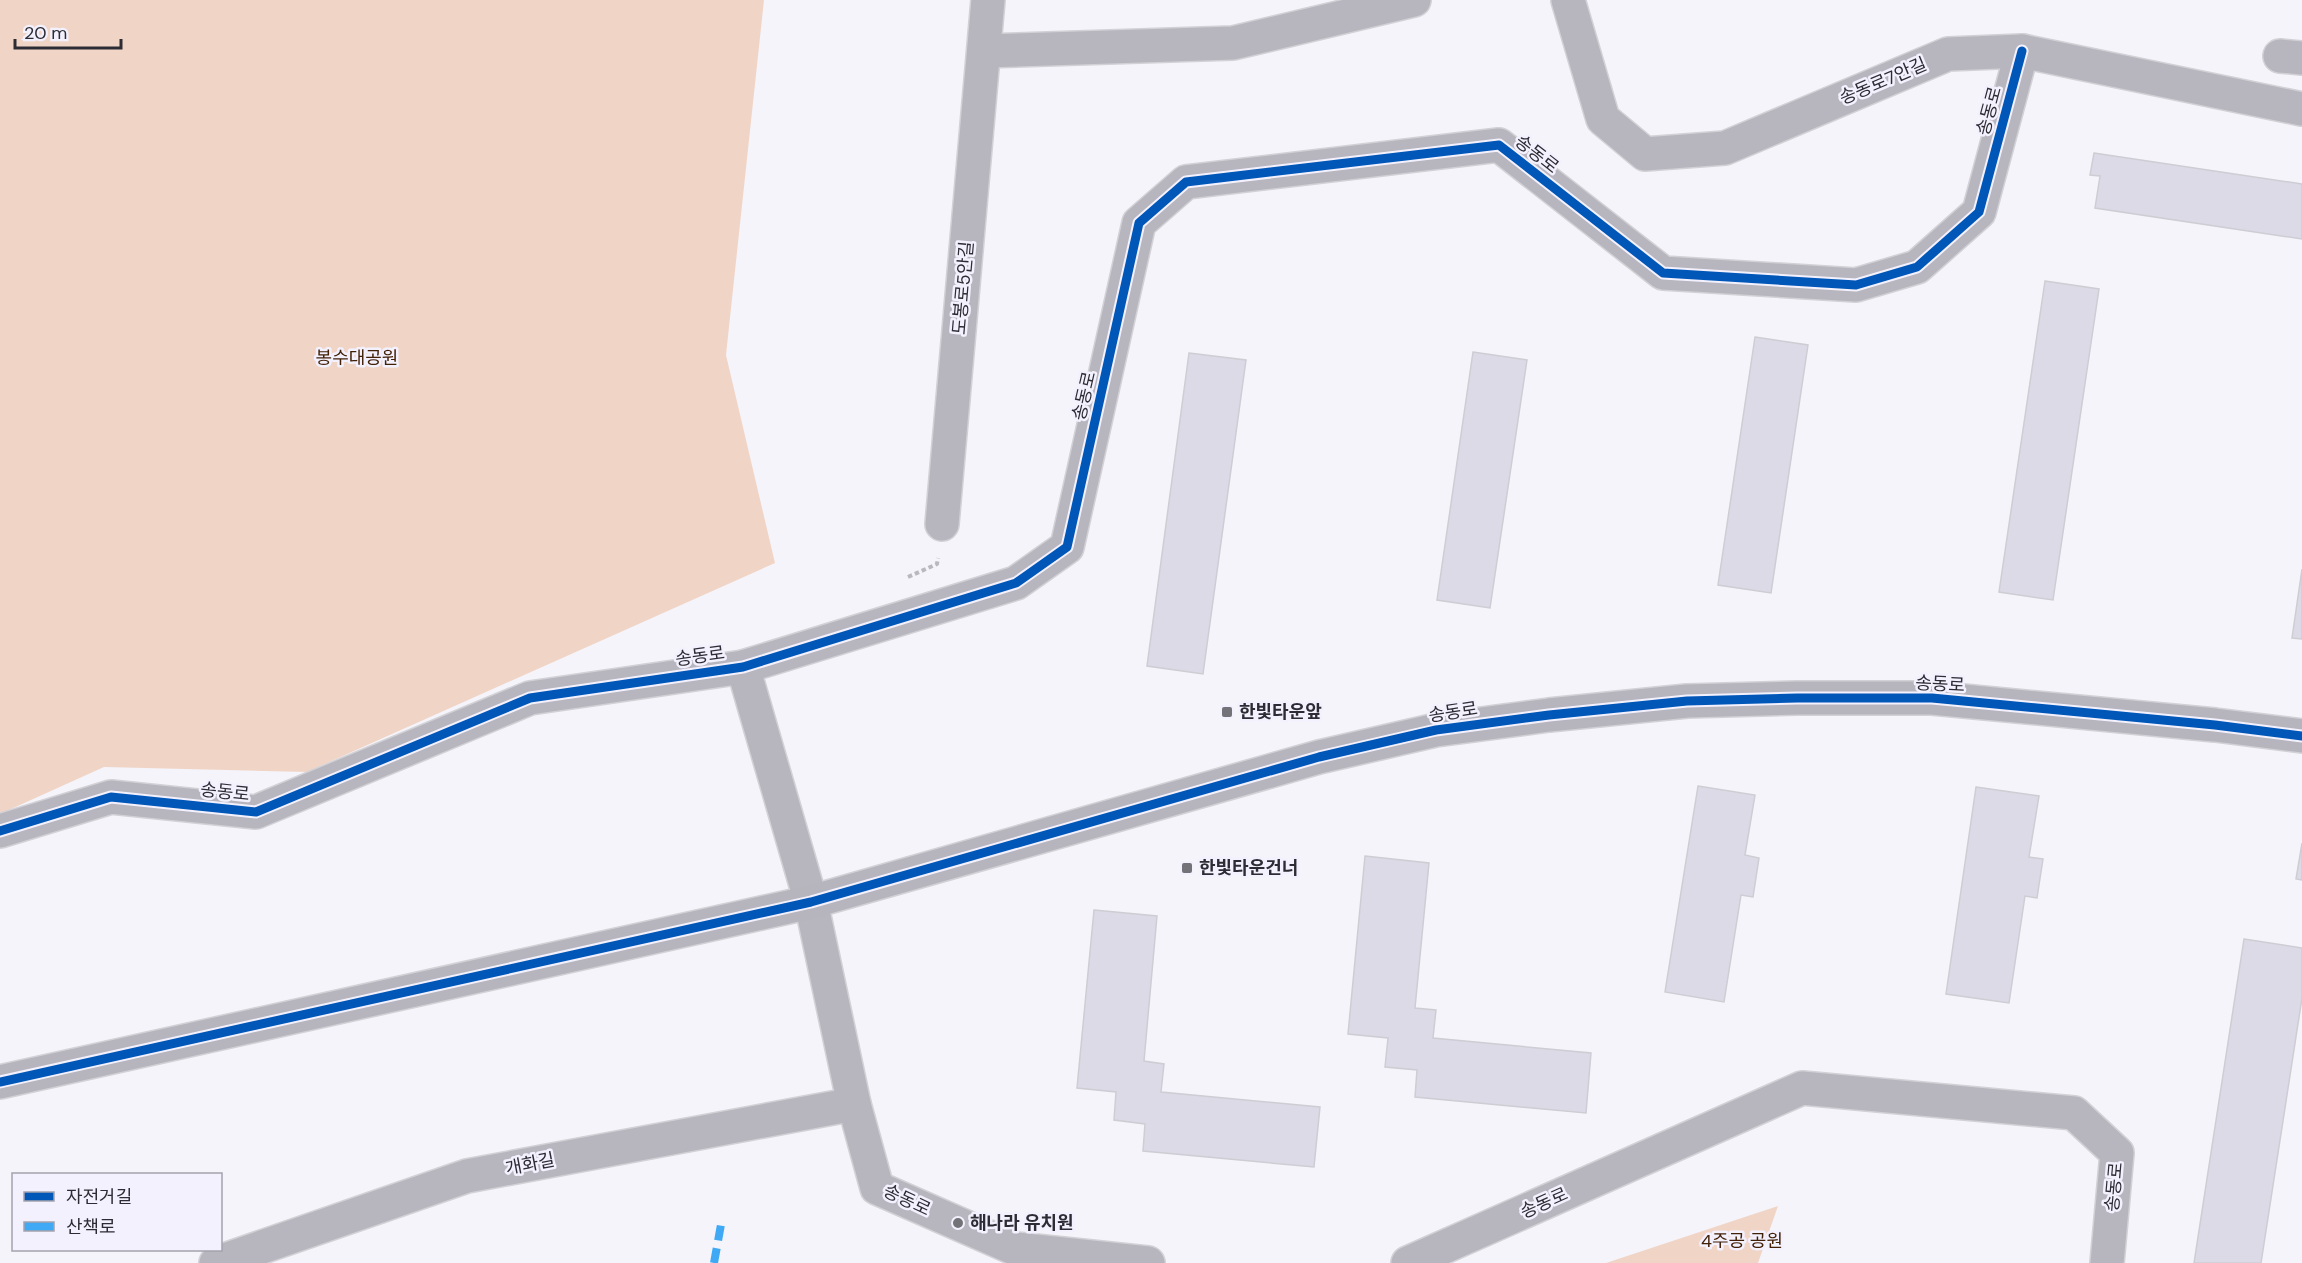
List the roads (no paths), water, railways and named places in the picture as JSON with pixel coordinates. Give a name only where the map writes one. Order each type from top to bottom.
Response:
[{"type":"street","name":"도봉로5안길","points":[[942,524],[988,0]]},
{"type":"street","points":[[984,51],[1233,43],[1414,0]]},
{"type":"street","name":"송동로7안길","points":[[1568,0],[1603,119],[1645,154],[1725,148],[1948,54],[2022,51],[2302,109]]},
{"type":"street","name":"송동로","points":[[0,831],[111,797],[256,812],[530,698],[743,667],[1016,583],[1067,547],[1139,223],[1186,182],[1499,146],[1663,273],[1857,285],[1917,267],[1979,212],[2022,51]]},
{"type":"street","name":"송동로","points":[[743,667],[812,902],[854,1104],[877,1188],[1016,1249],[1148,1263]]},
{"type":"street","name":"송동로","points":[[0,1082],[812,902],[1319,757],[1436,730],[1549,715],[1687,701],[1932,698],[2215,725],[2302,736]]},
{"type":"street","name":"송동로","points":[[1408,1263],[1802,1088],[2074,1113],[2117,1153],[2108,1263]]},
{"type":"street","name":"개화길","points":[[216,1263],[467,1176],[854,1104]]},
{"type":"place","name":"한빛타운앞","points":[[1227,712]]},
{"type":"place","name":"한빛타운건너","points":[[1187,868]]},
{"type":"place","name":"해나라 유치원","points":[[958,1223]]},
{"type":"park label","name":"봉수대공원","points":[[357,358]]},
{"type":"park label","name":"4주공 공원","points":[[1742,1241]]}]
